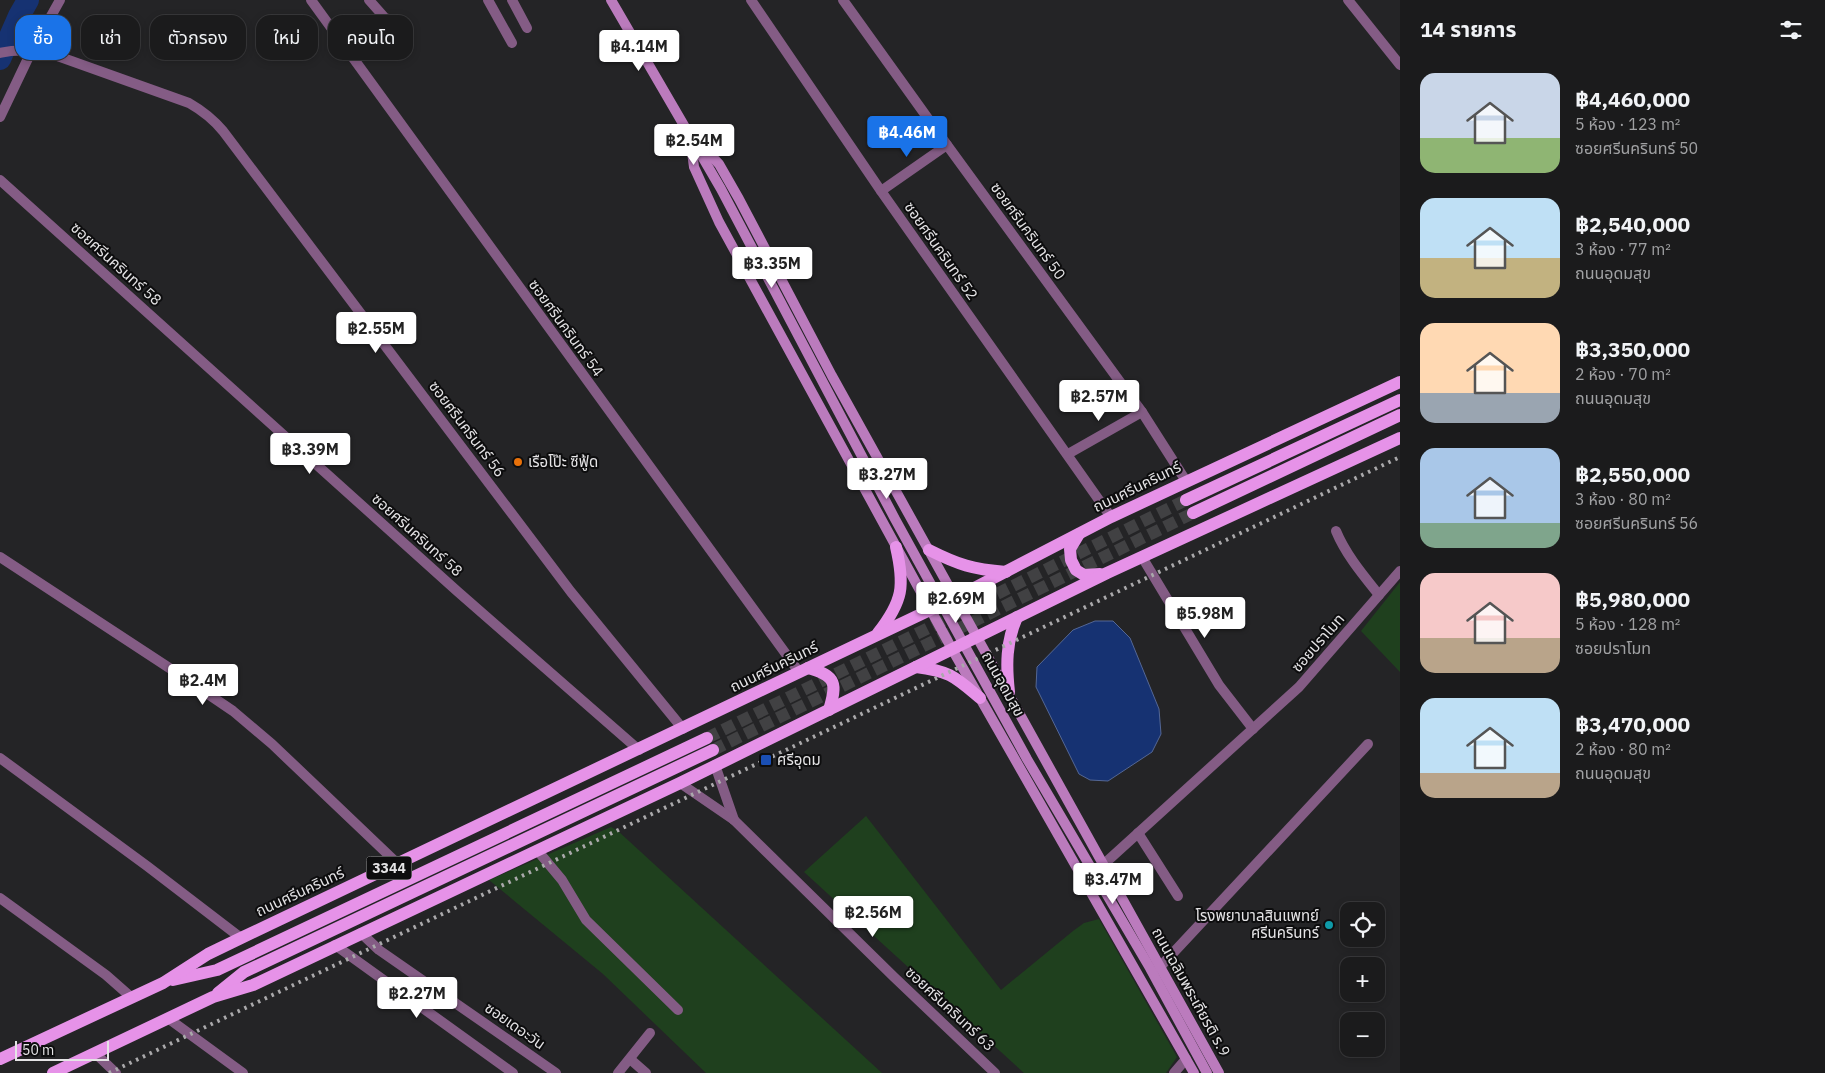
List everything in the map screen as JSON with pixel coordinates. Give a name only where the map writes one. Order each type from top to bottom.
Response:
[{"type":"main road","name":"ถนนอุดมสุข","points":[[611,0],[721,189],[895,519],[1027,759],[1150,968],[1201,1062]]},
{"type":"main road","name":"ถนนอุดมสุข","points":[[689,132],[718,164],[928,550],[978,636]]},
{"type":"main road","name":"ถนนอุดมสุข","points":[[689,132],[694,167],[719,222],[952,649]]},
{"type":"main road","name":"ถนนศรีนครินทร์","points":[[0,1059],[163,983],[208,954],[241,938],[956,598],[1110,517],[1400,382]]},
{"type":"main road","points":[[1186,500],[1400,400]]},
{"type":"main road","points":[[1193,513],[1400,415]]},
{"type":"main road","points":[[828,710],[1107,573],[1400,438]]},
{"type":"main road","points":[[844,451],[853,458],[861,457],[866,454],[867,439]]},
{"type":"main road","points":[[1081,532],[1070,549],[1071,560],[1076,570],[1084,575],[1107,573]]},
{"type":"main road","points":[[877,635],[891,616],[900,596],[900,565],[896,547]]},
{"type":"main road","points":[[928,550],[956,564],[977,570],[1006,572]]},
{"type":"main road","points":[[1009,692],[1006,665],[1012,629],[1017,617]]},
{"type":"main road","name":"ถนนเฉลิมพระเกียรติ ร.9","points":[[978,636],[1219,1073]]},
{"type":"main road","points":[[952,649],[1194,1073]]},
{"type":"main road","points":[[916,667],[938,670],[955,677],[980,698]]},
{"type":"main road","points":[[804,670],[821,671],[832,680],[834,692],[828,710]]},
{"type":"main road","name":"3344","points":[[53,1073],[213,997],[253,985],[716,766],[828,710]]},
{"type":"main road","points":[[1009,750],[1006,736],[1012,726],[1024,728],[1033,736]]},
{"type":"main road","name":"ถนนศรีนครินทร์","points":[[163,983],[217,970],[707,738]]},
{"type":"main road","name":"3344","points":[[213,997],[244,972],[713,750]]},
{"type":"main road","name":"ถนนเฉลิมพระเกียรติ ร.9","points":[[1201,1062],[1207,1073]]},
{"type":"street","points":[[52,15],[60,0]]},
{"type":"street","name":"ซอยศรีนครินทร์ 54","points":[[310,0],[804,670]]},
{"type":"street","points":[[369,0],[382,15]]},
{"type":"street","points":[[488,0],[512,43]]},
{"type":"street","points":[[512,0],[527,28]]},
{"type":"street","name":"ซอยศรีนครินทร์ 52","points":[[751,0],[881,191],[1068,454],[1110,517]]},
{"type":"street","name":"ซอยศรีนครินทร์ 50","points":[[843,0],[1142,412],[1186,481]]},
{"type":"street","points":[[1348,0],[1400,66]]},
{"type":"street","name":"ซอยศรีนครินทร์ 56","points":[[0,53],[15,50]]},
{"type":"street","points":[[0,117],[27,60]]},
{"type":"street","name":"ซอยศรีนครินทร์ 56","points":[[69,60],[189,103],[213,119],[224,131],[571,592],[683,729]]},
{"type":"street","points":[[881,191],[947,145]]},
{"type":"street","name":"ซอยศรีนครินทร์ 58","points":[[0,180],[457,591],[639,750]]},
{"type":"street","points":[[1068,454],[1142,412]]},
{"type":"street","points":[[1336,531],[1342,546],[1354,564],[1379,595]]},
{"type":"street","points":[[0,557],[233,711],[272,744],[398,864]]},
{"type":"street","points":[[1142,557],[1219,685],[1253,729]]},
{"type":"street","name":"ซอยปราโมท","points":[[1104,864],[1299,687],[1400,571]]},
{"type":"street","points":[[1160,967],[1368,744]]},
{"type":"street","points":[[0,758],[241,938]]},
{"type":"street","name":"ซอยศรีนครินทร์ 63","points":[[716,766],[734,820]]},
{"type":"street","name":"ซอยศรีนครินทร์ 63","points":[[680,783],[734,820],[995,1073]]},
{"type":"street","points":[[1138,833],[1178,896]]},
{"type":"street","points":[[537,850],[562,880],[586,920],[678,1010]]},
{"type":"street","points":[[0,898],[106,975],[131,997]]},
{"type":"street","name":"ซอยเดอะวัน","points":[[361,933],[379,950],[556,1073]]},
{"type":"street","points":[[335,945],[513,1073]]},
{"type":"street","points":[[170,1018],[243,1073]]},
{"type":"street","points":[[618,1073],[650,1033]]},
{"type":"street","points":[[95,1054],[116,1073]]},
{"type":"street","points":[[630,1059],[646,1073]]},
{"type":"street","points":[[1174,1073],[1186,1059]]},
{"type":"green space","points":[[1400,582],[1400,672],[1361,631]]},
{"type":"green space","points":[[866,816],[1001,990],[1084,923],[1099,919],[1177,1057],[1166,1073],[1024,1073],[804,872]]},
{"type":"green space","points":[[611,827],[618,831],[882,1073],[706,1073],[603,974],[489,880]]},
{"type":"water","points":[[1095,621],[1113,621],[1130,638],[1159,709],[1161,734],[1152,752],[1108,781],[1090,780],[1079,774],[1036,687],[1037,667],[1073,630]]},
{"type":"waterway","points":[[0,59],[28,0]]},
{"type":"tunnel","points":[[707,738],[1186,500]]},
{"type":"tunnel","points":[[713,750],[1193,513]]},
{"type":"railway","points":[[109,1073],[1400,457]]},
{"type":"place","name":"เรือโป๊ะ ซีฟู้ด","points":[[518,462]]},
{"type":"place","name":"ศรีอุดม","points":[[766,760]]},
{"type":"place","name":"โรงพยาบาลสินแพทย์ ศรีนครินทร์","points":[[1329,925]]}]
